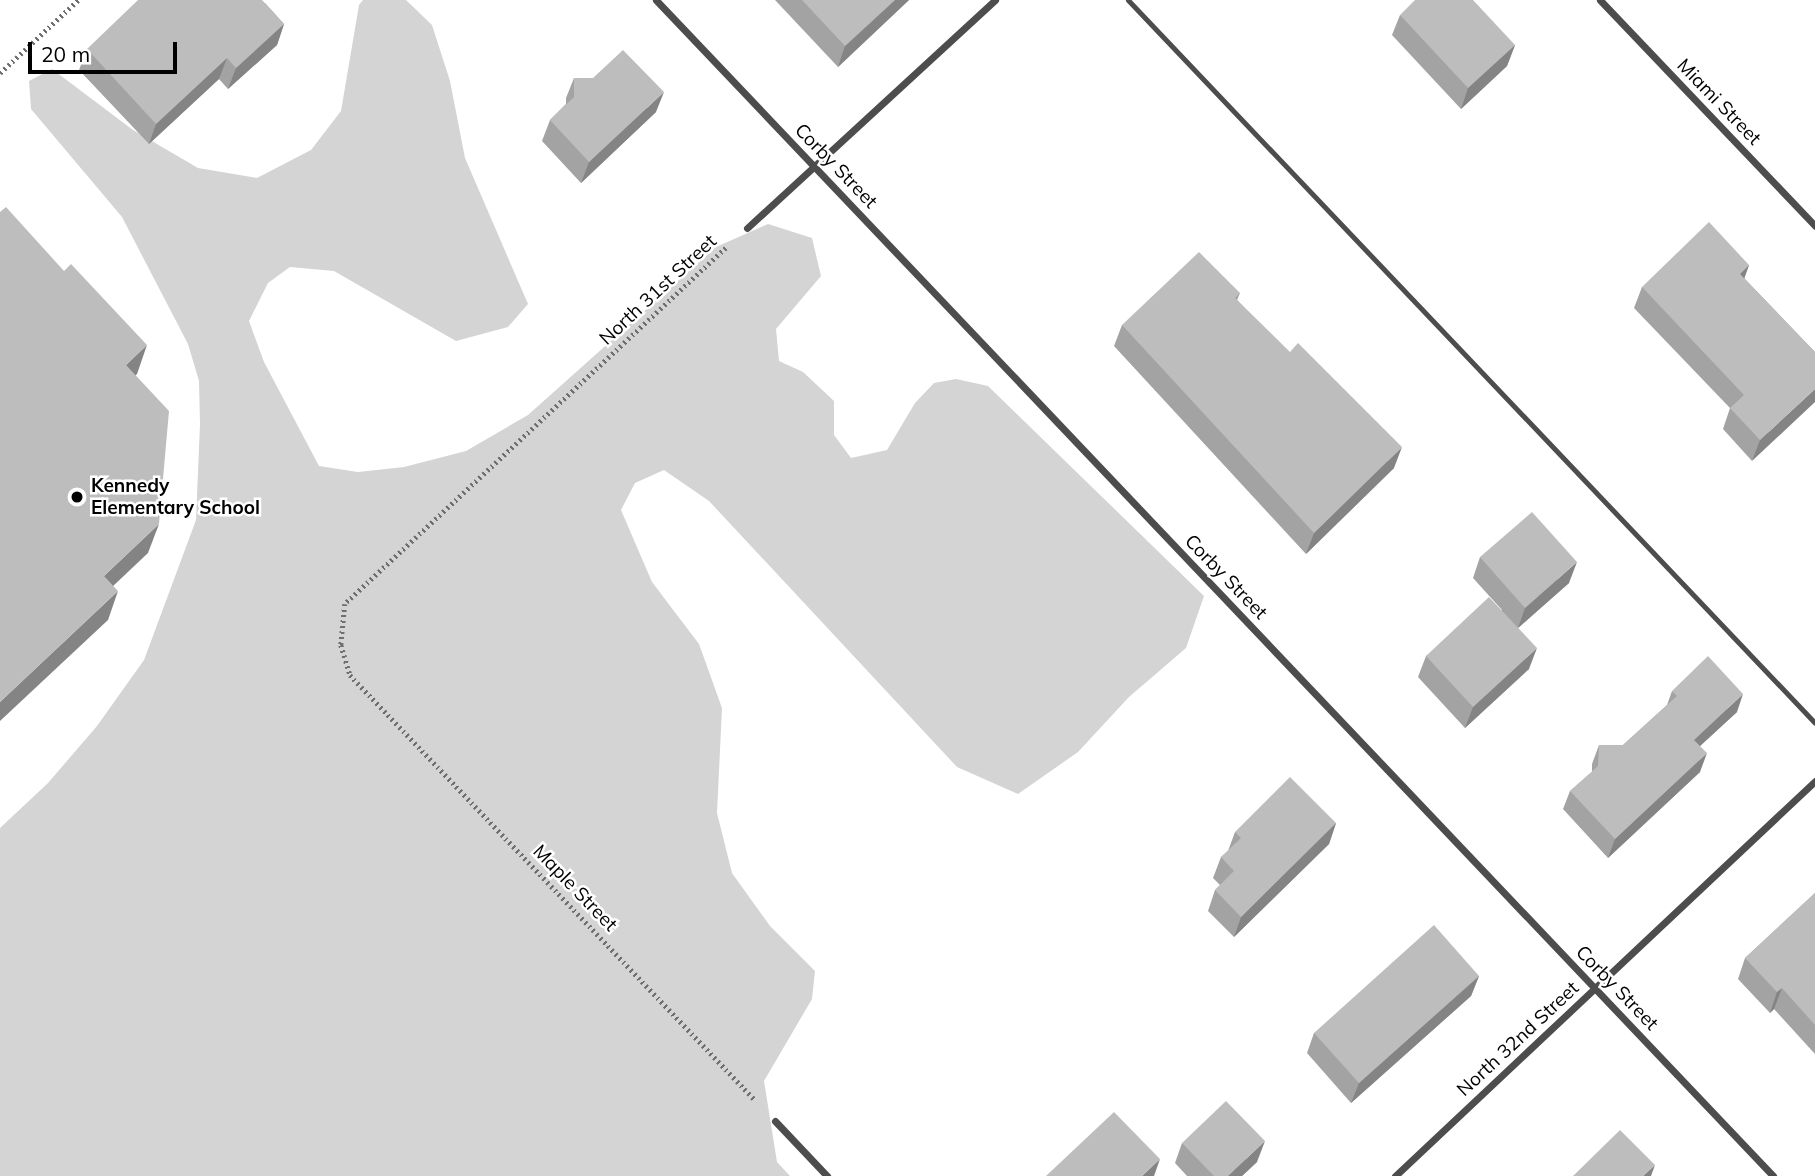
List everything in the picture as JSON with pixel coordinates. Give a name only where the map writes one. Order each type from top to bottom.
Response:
[{"type":"street","name":"Corby Street","points":[[656,0],[1773,1176]]},
{"type":"street","points":[[747,228],[995,0]]},
{"type":"street","name":"Miami Street","points":[[1600,0],[1815,226]]},
{"type":"street","name":"North 32nd Street","points":[[1395,1176],[1815,781]]},
{"type":"street","points":[[775,1121],[827,1176]]},
{"type":"lane","points":[[1128,0],[1815,723]]},
{"type":"path","points":[[0,73],[78,0]]},
{"type":"path","name":"North 31st Street","points":[[345,604],[747,228]]},
{"type":"path","name":"Maple Street","points":[[345,604],[341,645],[350,675],[775,1121]]},
{"type":"shaded area","points":[[363,0],[406,0],[432,25],[450,81],[465,158],[528,304],[508,327],[456,341],[334,271],[290,267],[268,283],[249,321],[264,362],[319,466],[358,472],[404,467],[466,451],[528,415],[716,247],[768,224],[812,238],[821,276],[776,329],[779,361],[803,372],[834,401],[834,435],[851,458],[887,450],[915,403],[934,383],[956,379],[988,386],[1204,596],[1186,648],[1129,697],[1078,752],[1018,794],[957,767],[709,501],[664,470],[635,483],[621,510],[652,582],[699,644],[722,708],[717,813],[732,873],[770,926],[815,971],[812,999],[764,1081],[777,1162],[790,1176],[0,1176],[0,828],[48,783],[97,726],[144,660],[196,520],[200,424],[199,381],[188,344],[122,217],[31,109],[29,81],[52,69],[133,130],[198,168],[257,178],[311,150],[341,111],[359,5]]},
{"type":"building","points":[[138,0],[262,0],[284,24],[236,68],[227,58],[156,124],[87,49]]},
{"type":"building","points":[[802,0],[895,0],[845,46]]},
{"type":"building","points":[[1415,0],[1473,0],[1515,45],[1468,88],[1400,15]]},
{"type":"building","points":[[623,50],[664,92],[589,162],[550,120],[574,97],[574,78],[593,78]]},
{"type":"building","name":"Kennedy Elementary School","points":[[6,207],[64,271],[71,264],[147,345],[126,365],[169,411],[159,524],[104,576],[118,591],[0,702],[0,212]]},
{"type":"building","points":[[1709,222],[1749,265],[1740,274],[1815,352],[1815,389],[1760,440],[1730,408],[1744,395],[1642,287]]},
{"type":"building","points":[[1199,252],[1240,293],[1235,298],[1290,352],[1298,343],[1402,447],[1314,533],[1122,325]]},
{"type":"building","points":[[1532,512],[1577,562],[1525,608],[1480,557]]},
{"type":"building","points":[[1489,597],[1537,648],[1473,707],[1426,656]]},
{"type":"building","points":[[1708,656],[1743,694],[1694,740],[1707,753],[1615,839],[1570,791],[1598,766],[1599,745],[1623,745],[1677,696],[1672,691]]},
{"type":"building","points":[[1290,777],[1336,823],[1241,917],[1215,890],[1234,871],[1221,857],[1241,838],[1235,832]]},
{"type":"building","points":[[1815,893],[1815,1025],[1782,988],[1777,992],[1745,958]]},
{"type":"building","points":[[1434,925],[1479,976],[1359,1083],[1314,1033]]},
{"type":"building","points":[[1226,1101],[1265,1141],[1228,1176],[1214,1176],[1182,1143]]},
{"type":"building","points":[[1114,1112],[1160,1159],[1142,1176],[1046,1176]]},
{"type":"building","points":[[1620,1130],[1655,1165],[1643,1176],[1573,1176]]},
{"type":"place","name":"Kennedy Elementary School","points":[[77,497]]}]
